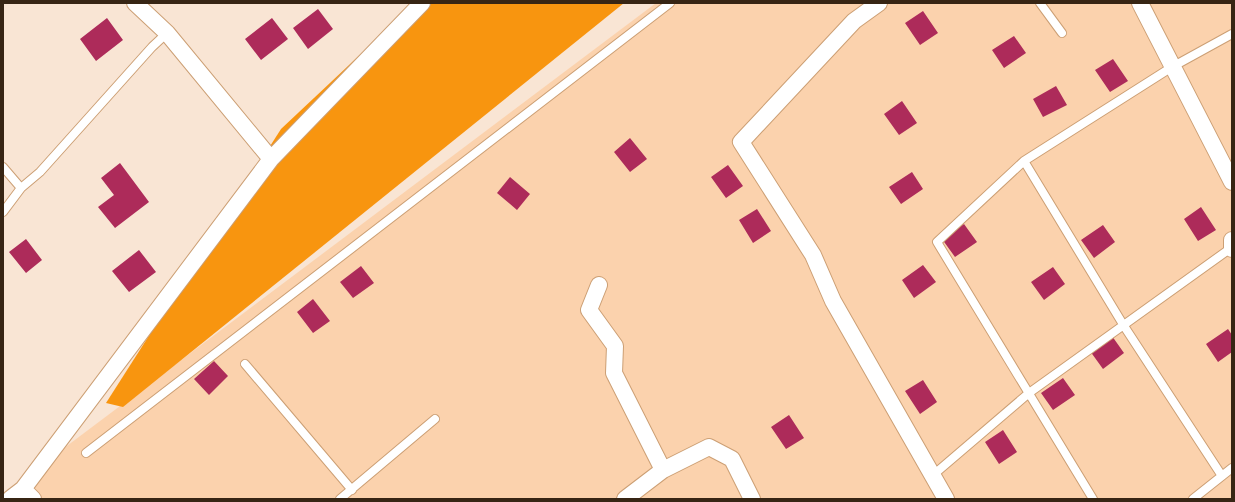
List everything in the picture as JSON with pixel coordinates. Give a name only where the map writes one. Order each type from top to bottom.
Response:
[{"type":"street","points":[[135,3],[167,33],[271,159]]},
{"type":"street","points":[[10,499],[28,494],[271,159],[421,3]]},
{"type":"street","points":[[878,3],[854,21],[741,142],[814,255],[832,301],[946,499]]},
{"type":"street","points":[[1140,3],[1232,182]]},
{"type":"street","points":[[599,285],[589,310],[615,346],[614,373],[663,470]]},
{"type":"street","points":[[625,499],[663,470],[709,447],[732,460],[752,499]]},
{"type":"lane","points":[[86,453],[670,3]]},
{"type":"lane","points":[[1040,3],[1062,33]]},
{"type":"lane","points":[[3,212],[21,188],[40,172],[152,47],[167,33]]},
{"type":"lane","points":[[1093,499],[937,242],[1024,161],[1172,67],[1232,34]]},
{"type":"lane","points":[[1024,161],[1124,326],[1222,476]]},
{"type":"lane","points":[[3,167],[21,188]]},
{"type":"lane","points":[[932,476],[1029,393],[1124,326],[1232,246]]},
{"type":"lane","points":[[246,364],[352,490]]},
{"type":"lane","points":[[340,499],[435,419]]},
{"type":"lane","points":[[1193,499],[1232,468]]},
{"type":"shaded area","points":[[415,3],[624,3],[123,407],[106,403],[281,129]]},
{"type":"shaded area","points":[[656,3],[1232,3],[1232,499],[3,499],[3,494]]},
{"type":"building","points":[[318,9],[333,29],[308,49],[293,28]]},
{"type":"building","points":[[923,11],[938,33],[920,45],[905,23]]},
{"type":"building","points":[[107,18],[123,40],[96,61],[80,39]]},
{"type":"building","points":[[272,18],[288,39],[261,60],[245,39]]},
{"type":"building","points":[[1014,36],[1026,53],[1004,68],[992,50]]},
{"type":"building","points":[[1113,59],[1128,81],[1110,92],[1095,70]]},
{"type":"building","points":[[1056,86],[1067,105],[1043,117],[1033,99]]},
{"type":"building","points":[[902,101],[917,123],[899,135],[884,114]]},
{"type":"building","points":[[630,138],[647,159],[630,172],[614,152]]},
{"type":"building","points":[[120,163],[149,202],[115,228],[98,207],[114,195],[101,178]]},
{"type":"building","points":[[728,165],[743,186],[726,198],[711,177]]},
{"type":"building","points":[[912,172],[923,189],[901,204],[889,187]]},
{"type":"building","points":[[510,177],[530,194],[517,210],[497,193]]},
{"type":"building","points":[[1201,207],[1216,230],[1198,241],[1184,219]]},
{"type":"building","points":[[757,209],[771,231],[753,243],[739,220]]},
{"type":"building","points":[[964,224],[977,242],[955,257],[942,239]]},
{"type":"building","points":[[1103,225],[1115,242],[1094,258],[1081,240]]},
{"type":"building","points":[[26,239],[42,260],[26,273],[9,252]]},
{"type":"building","points":[[139,250],[156,272],[129,292],[112,271]]},
{"type":"building","points":[[923,265],[936,282],[914,298],[902,280]]},
{"type":"building","points":[[361,266],[374,283],[353,298],[340,282]]},
{"type":"building","points":[[1053,267],[1065,284],[1044,300],[1031,282]]},
{"type":"building","points":[[313,299],[330,321],[313,333],[297,312]]},
{"type":"building","points":[[1228,329],[1232,335],[1232,352],[1218,362],[1206,344]]},
{"type":"building","points":[[1112,336],[1124,353],[1103,369],[1090,351]]},
{"type":"building","points":[[214,361],[228,376],[209,395],[194,379]]},
{"type":"building","points":[[1063,378],[1075,395],[1053,410],[1041,393]]},
{"type":"building","points":[[923,380],[937,402],[920,414],[905,391]]},
{"type":"building","points":[[789,415],[804,438],[786,449],[771,427]]},
{"type":"building","points":[[1003,430],[1017,452],[999,464],[985,442]]}]
